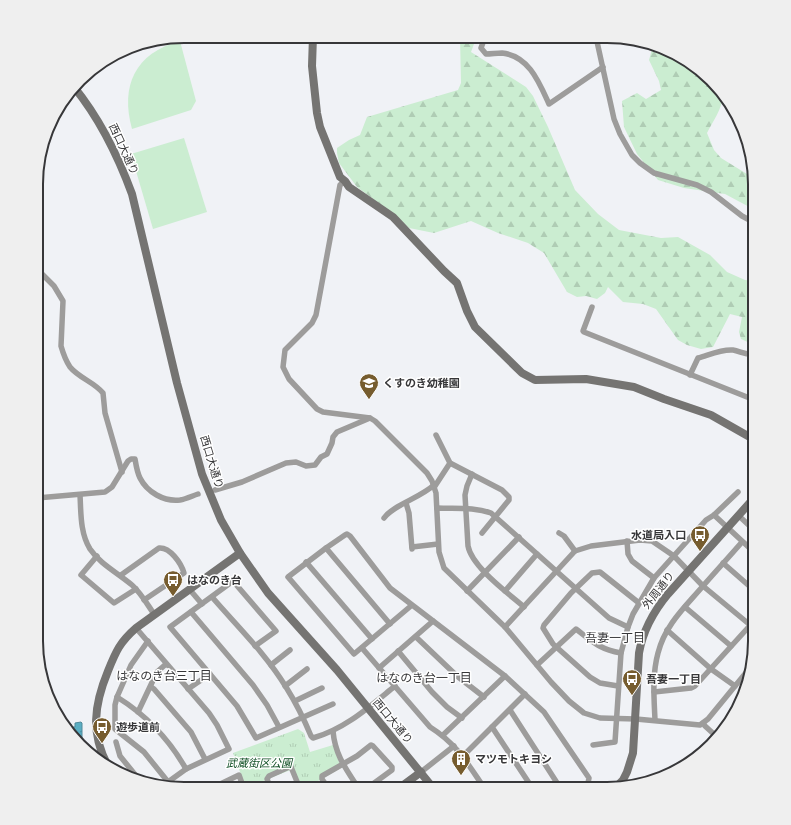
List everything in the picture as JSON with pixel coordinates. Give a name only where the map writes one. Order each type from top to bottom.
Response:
[{"type":"street","points":[[314,43],[312,66],[318,119],[340,177],[349,187],[393,217],[457,283],[475,328],[522,373],[539,380],[586,378],[634,387],[711,415],[748,436]]},
{"type":"street","points":[[483,43],[481,48],[486,54],[502,53],[522,60],[531,69],[549,104],[603,67]]},
{"type":"street","points":[[597,43],[614,119],[620,134],[632,155],[654,173],[697,185],[711,192],[748,219]]},
{"type":"street","name":"西口大通り","points":[[77,92],[90,108],[109,140],[132,194],[177,383],[202,474],[221,520],[240,553],[268,593],[368,708],[429,782]]},
{"type":"street","points":[[345,181],[340,185],[316,315],[312,323],[285,350],[283,367],[288,378],[317,409],[323,412],[370,418],[375,421],[426,473],[434,485],[436,493],[438,544],[440,557],[444,568],[505,627],[558,691],[584,713],[600,718],[655,720],[700,724],[703,723],[743,676]]},
{"type":"street","points":[[43,275],[54,286],[63,302],[62,352],[71,368],[103,393],[105,413],[122,472]]},
{"type":"street","points":[[592,307],[583,330],[584,332],[748,398]]},
{"type":"street","points":[[690,374],[698,358],[723,350],[734,350],[748,354]]},
{"type":"street","points":[[215,490],[242,482],[286,463],[296,462],[306,466],[315,464],[321,457],[327,454],[333,437],[338,432],[370,418]]},
{"type":"street","points":[[436,435],[450,463],[502,490],[509,497],[509,500],[482,533]]},
{"type":"street","points":[[43,498],[105,492],[112,487],[128,461],[131,459],[135,459],[140,478],[145,485],[160,497],[179,500],[198,494]]},
{"type":"street","points":[[384,518],[390,511],[427,492],[434,485],[435,486],[450,463]]},
{"type":"street","points":[[472,474],[466,490],[468,549],[474,561],[485,573],[524,607]]},
{"type":"street","points":[[593,745],[615,742],[621,653],[628,626],[639,603],[654,578],[706,520],[714,516],[738,492]]},
{"type":"street","points":[[80,495],[81,519],[90,549],[98,559],[136,589],[154,614]]},
{"type":"street","points":[[406,503],[409,513],[412,548],[438,544]]},
{"type":"street","name":"外周通り","points":[[622,781],[630,766],[635,745],[640,653],[643,637],[648,623],[659,605],[748,504]]},
{"type":"street","points":[[437,508],[483,510],[496,516],[556,572],[609,618],[628,626]]},
{"type":"street","points":[[738,515],[748,524]]},
{"type":"street","points":[[714,516],[748,547]]},
{"type":"street","points":[[559,533],[564,536],[575,551]]},
{"type":"street","points":[[412,604],[356,654],[354,654],[288,578],[306,562],[347,534],[390,588],[412,604],[505,676],[544,712],[589,778],[588,782]]},
{"type":"street","points":[[467,591],[519,537]]},
{"type":"street","points":[[505,627],[575,551],[591,546],[645,540],[652,541],[674,556],[703,586],[748,621]]},
{"type":"street","points":[[627,542],[628,554],[632,561],[654,578]]},
{"type":"street","points":[[655,720],[655,665],[658,652],[667,630],[677,614],[742,542]]},
{"type":"street","points":[[120,575],[159,548],[171,553],[176,558],[184,573],[144,600]]},
{"type":"street","points":[[326,548],[390,624]]},
{"type":"street","points":[[102,756],[96,736],[96,706],[100,690],[117,649],[128,635],[136,628],[240,553]]},
{"type":"street","points":[[505,590],[537,554]]},
{"type":"street","points":[[97,556],[81,575],[114,603],[136,589]]},
{"type":"street","points":[[306,562],[372,639]]},
{"type":"street","points":[[723,563],[748,585]]},
{"type":"street","points":[[618,686],[600,683],[590,677],[553,644],[544,630],[544,625],[590,574],[598,572],[639,603]]},
{"type":"street","points":[[255,646],[276,631],[234,581],[170,627],[237,706],[256,738],[333,704]]},
{"type":"street","points":[[190,590],[202,604]]},
{"type":"street","points":[[212,597],[271,665],[295,701],[313,738],[333,731],[354,719],[394,686]]},
{"type":"street","points":[[684,607],[731,646]]},
{"type":"street","points":[[191,612],[254,685],[279,727]]},
{"type":"street","points":[[379,668],[433,621]]},
{"type":"street","points":[[136,628],[209,713],[229,749],[186,769],[169,781]]},
{"type":"street","points":[[538,665],[576,629],[598,646],[610,651],[621,653]]},
{"type":"street","points":[[667,630],[711,669],[735,686]]},
{"type":"street","points":[[654,692],[691,688],[695,686],[731,646],[748,630]]},
{"type":"street","points":[[416,637],[457,676],[484,697]]},
{"type":"street","points":[[148,641],[131,665],[117,697],[115,705],[115,729],[144,752],[167,781]]},
{"type":"street","points":[[362,648],[430,727],[443,735],[463,756],[480,782]]},
{"type":"street","points":[[271,665],[290,650]]},
{"type":"street","points":[[398,651],[447,707],[462,718]]},
{"type":"street","points":[[138,712],[157,672],[166,664]]},
{"type":"street","points":[[285,686],[307,669]]},
{"type":"street","points":[[188,689],[210,674]]},
{"type":"street","points":[[443,735],[505,676]]},
{"type":"street","points":[[151,687],[191,732],[205,759]]},
{"type":"street","points":[[295,701],[322,688]]},
{"type":"street","points":[[463,756],[525,694]]},
{"type":"street","points":[[117,697],[149,721],[180,757],[186,769]]},
{"type":"street","points":[[510,710],[556,782]]},
{"type":"street","points":[[703,723],[713,734]]},
{"type":"street","points":[[492,727],[528,782]]},
{"type":"street","points":[[333,731],[334,744],[339,757],[355,782]]},
{"type":"street","points":[[116,742],[122,758],[133,773]]},
{"type":"street","points":[[324,782],[322,776],[357,756],[369,746],[373,746],[392,767],[392,770],[376,782]]},
{"type":"street","points":[[407,782],[454,746]]},
{"type":"street","points":[[268,782],[267,779],[269,776],[291,767],[297,782]]},
{"type":"street","points":[[225,782],[238,775],[241,782]]},
{"type":"green space","points":[[181,43],[196,101],[191,110],[132,129],[128,99],[130,85],[135,73],[142,63],[152,54],[165,46]]},
{"type":"green space","points":[[460,43],[475,43],[471,52],[526,87],[533,96],[575,190],[598,214],[619,230],[661,238],[678,237],[710,255],[727,272],[748,280],[748,342],[741,339],[739,332],[742,317],[730,314],[713,347],[701,349],[687,345],[678,340],[656,309],[643,304],[623,302],[608,287],[605,293],[597,299],[586,296],[577,297],[567,292],[544,253],[528,243],[498,233],[471,221],[434,233],[409,228],[395,215],[357,187],[339,163],[337,148],[360,135],[367,117],[458,90],[461,83]]},
{"type":"green space","points":[[652,50],[678,62],[707,84],[719,98],[722,102],[719,110],[707,133],[714,150],[721,158],[748,175],[748,206],[725,194],[684,188],[658,180],[637,154],[624,127],[622,101],[637,93],[646,99],[661,90],[659,81],[649,60]]},
{"type":"green space","points":[[184,138],[207,212],[153,229],[131,154]]},
{"type":"green space","name":"武蔵街区公園","points":[[298,729],[304,733],[310,752],[333,745],[341,768],[316,782],[298,782],[293,769],[261,782],[244,782],[233,753]]},
{"type":"water","points":[[75,723],[82,723],[82,739],[72,727],[75,727]]},
{"type":"place","name":"くすのき幼稚園","points":[[369,400]]},
{"type":"place","name":"水道局入口","points":[[700,552]]},
{"type":"place","name":"はなのき台","points":[[173,597]]},
{"type":"place","name":"吾妻一丁目","points":[[632,696]]},
{"type":"place","name":"遊歩道前","points":[[102,744]]},
{"type":"place","name":"マツモトキヨシ","points":[[461,776]]},
{"type":"district","name":"吾妻一丁目","points":[[615,638]]},
{"type":"district","name":"はなのき台三丁目","points":[[164,676]]},
{"type":"district","name":"はなのき台一丁目","points":[[424,678]]}]
